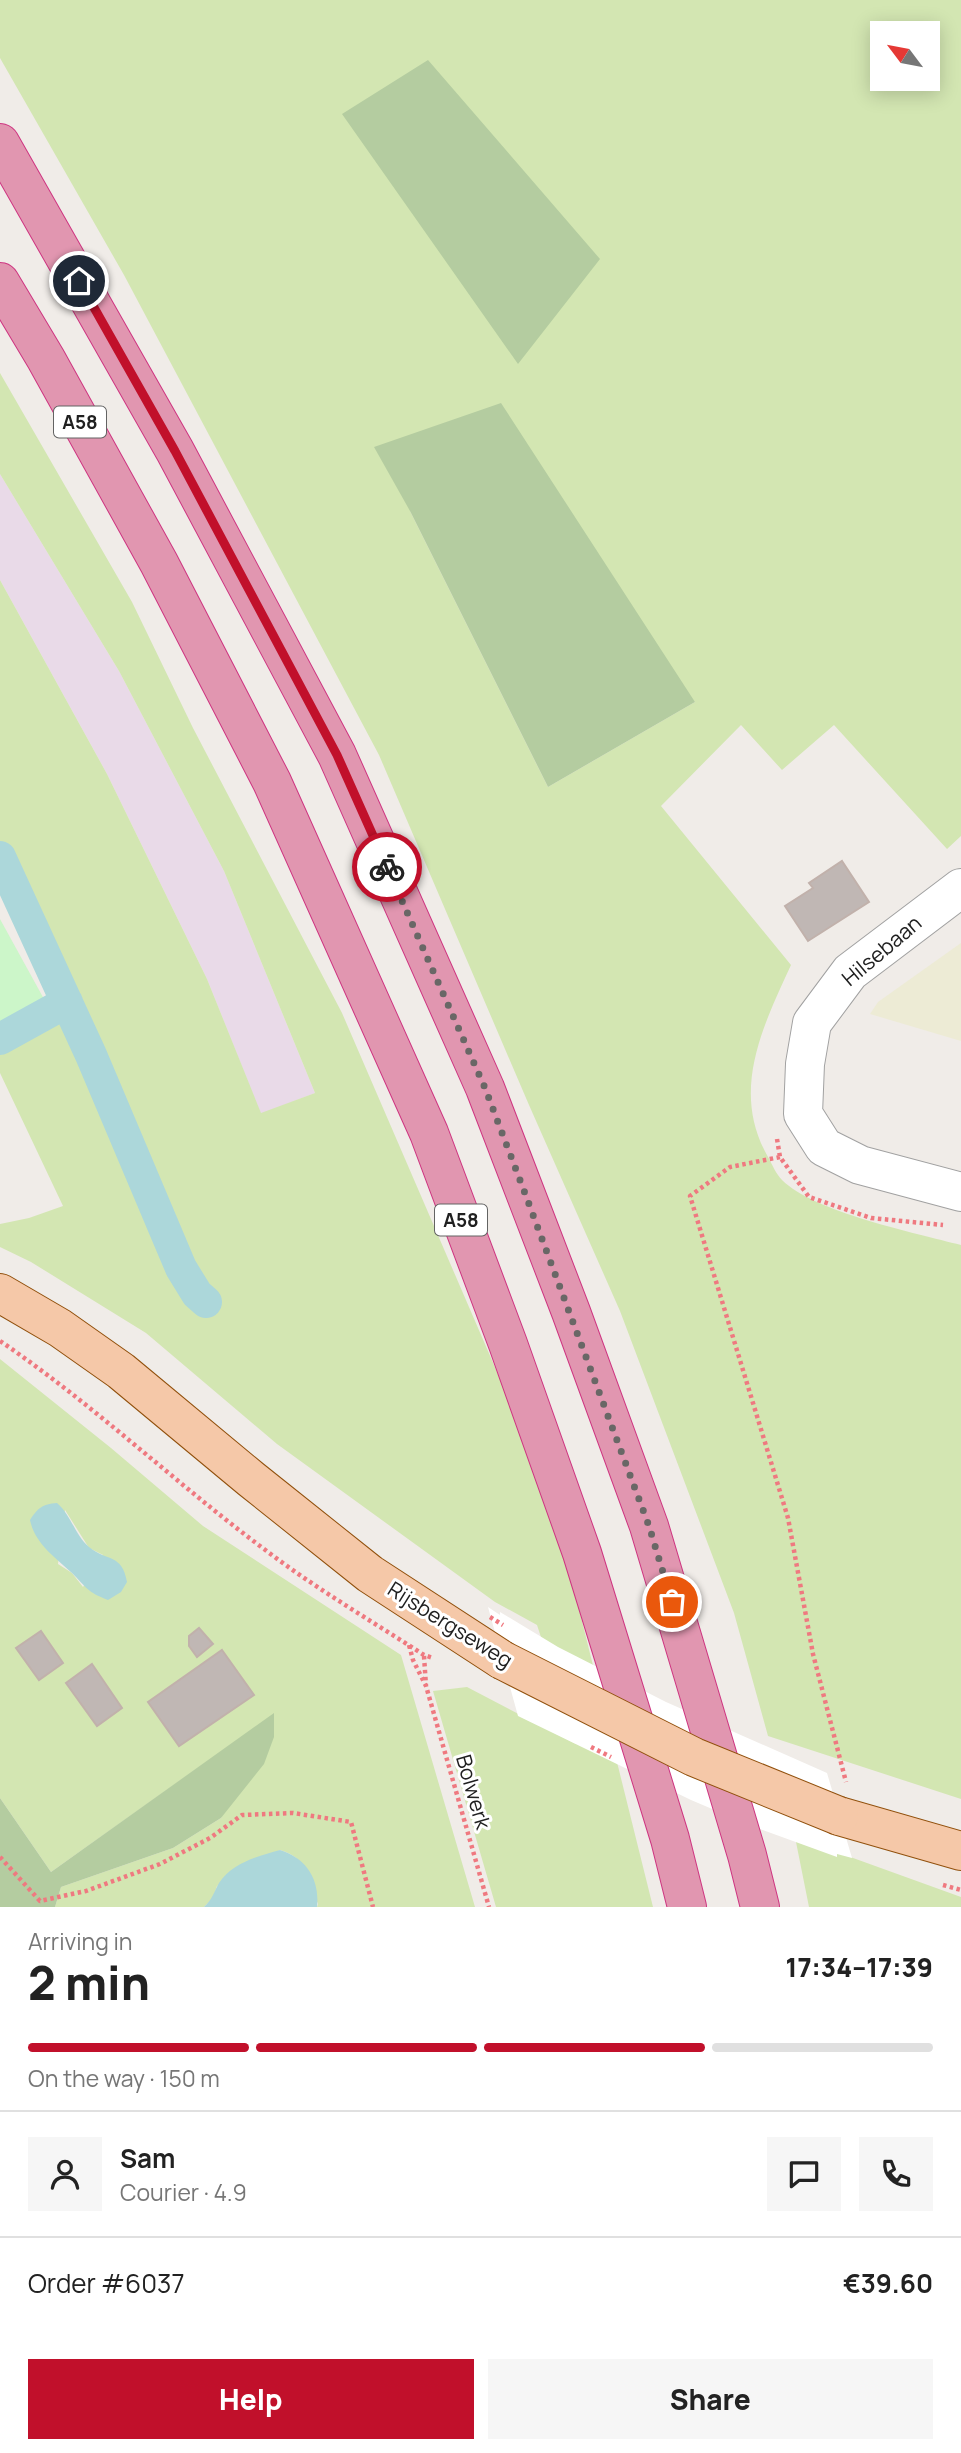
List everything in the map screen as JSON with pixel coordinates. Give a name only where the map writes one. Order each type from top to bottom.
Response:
[{"type":"highway","points":[[0,143],[175,451],[337,755],[485,1088],[649,1526],[760,1907]]},
{"type":"highway","name":"A58","points":[[0,282],[46,359],[159,563],[272,782],[429,1133],[508,1343],[582,1553],[670,1839],[687,1907]]},
{"type":"main road","name":"Rijsbergseweg","points":[[0,1293],[60,1328],[121,1371],[370,1574],[502,1660],[694,1757],[843,1801],[961,1851]]},
{"type":"street","name":"Hilsebaan","points":[[961,888],[850,972],[812,1023],[805,1063],[803,1114],[824,1147],[860,1166],[961,1192]]},
{"type":"path","points":[[780,1157],[730,1167],[690,1196],[788,1518],[843,1801]]},
{"type":"path","name":"Rijsbergseweg","points":[[0,1341],[75,1394],[264,1549],[334,1599],[424,1655],[435,1659]]},
{"type":"path","name":"Bolwerk","points":[[409,1645],[426,1686],[489,1907]]},
{"type":"path","name":"Bolwerk","points":[[424,1655],[426,1686]]},
{"type":"path","points":[[0,1857],[40,1901],[86,1891],[160,1864],[210,1838],[242,1815],[293,1813],[351,1822],[373,1907]]},
{"type":"shaded area","points":[[0,474],[119,671],[224,871],[315,1093],[261,1114],[207,979],[107,774],[0,580]]},
{"type":"shaded area","points":[[961,943],[961,1041],[870,1014],[878,1002]]},
{"type":"green space","points":[[0,0],[961,0],[961,836],[947,849],[834,725],[782,770],[741,725],[661,806],[791,965],[761,1035],[751,1083],[757,1132],[778,1175],[797,1191],[817,1202],[866,1220],[961,1245],[961,1799],[768,1736],[734,1613],[620,1311],[379,755],[124,275],[0,58]],"holes":[[[410,511],[695,702],[548,787]]]},
{"type":"green space","points":[[428,60],[600,259],[518,364],[342,114]]},
{"type":"green space","points":[[0,373],[132,602],[193,728],[342,1013],[491,1358],[526,1441],[571,1577],[653,1907],[496,1907],[433,1691],[467,1687],[576,1744],[537,1625],[495,1602],[277,1444],[146,1333],[31,1262],[0,1247],[0,1224],[29,1218],[63,1206],[0,1073],[0,1039],[76,997],[0,852],[0,580],[107,774],[207,979],[261,1113],[315,1093],[224,871],[119,671],[0,474]]},
{"type":"green space","points":[[501,403],[695,702],[548,787],[410,511],[374,447]]},
{"type":"green space","points":[[0,919],[44,999],[0,1024]]},
{"type":"green space","points":[[0,1359],[203,1526],[401,1655],[475,1907],[317,1907],[306,1870],[297,1858],[280,1850],[217,1886],[213,1898],[204,1907],[55,1907],[61,1887],[173,1848],[221,1818],[274,1714],[51,1872],[0,1798]],"holes":[[[65,1510],[89,1548],[103,1555],[83,1587],[72,1573],[58,1564]]]},
{"type":"green space","points":[[274,1713],[274,1737],[264,1764],[221,1818],[173,1848],[61,1887],[55,1907],[0,1907],[0,1798],[51,1872]]},
{"type":"green space","points":[[795,1837],[961,1897],[961,1907],[809,1907]]},
{"type":"water","points":[[57,1503],[89,1547],[121,1566],[127,1582],[121,1592],[108,1600],[95,1594],[41,1543],[30,1520],[41,1507]]},
{"type":"water","points":[[280,1850],[297,1858],[309,1871],[316,1887],[317,1907],[204,1907],[224,1876],[231,1870],[254,1858]]},
{"type":"pier","points":[[488,1607],[558,1647],[666,1702],[827,1773],[852,1858],[837,1854],[837,1857],[691,1800],[518,1716]]},
{"type":"building","points":[[842,861],[869,902],[808,941],[785,906],[813,888],[809,883]]},
{"type":"building","points":[[199,1628],[213,1644],[197,1657],[189,1646],[189,1636]]},
{"type":"building","points":[[41,1631],[63,1663],[39,1680],[16,1648]]},
{"type":"building","points":[[222,1650],[254,1695],[179,1746],[148,1702]]},
{"type":"building","points":[[92,1664],[122,1708],[97,1726],[66,1683]]},
{"type":"waterway","points":[[0,857],[91,1055],[181,1268],[197,1294],[206,1302]]},
{"type":"waterway","points":[[0,1039],[67,1002]]},
{"type":"way so far","points":[[387,867],[485,1088],[649,1526],[672,1602]]},
{"type":"route","points":[[79,281],[175,451],[337,755],[387,867]]}]
